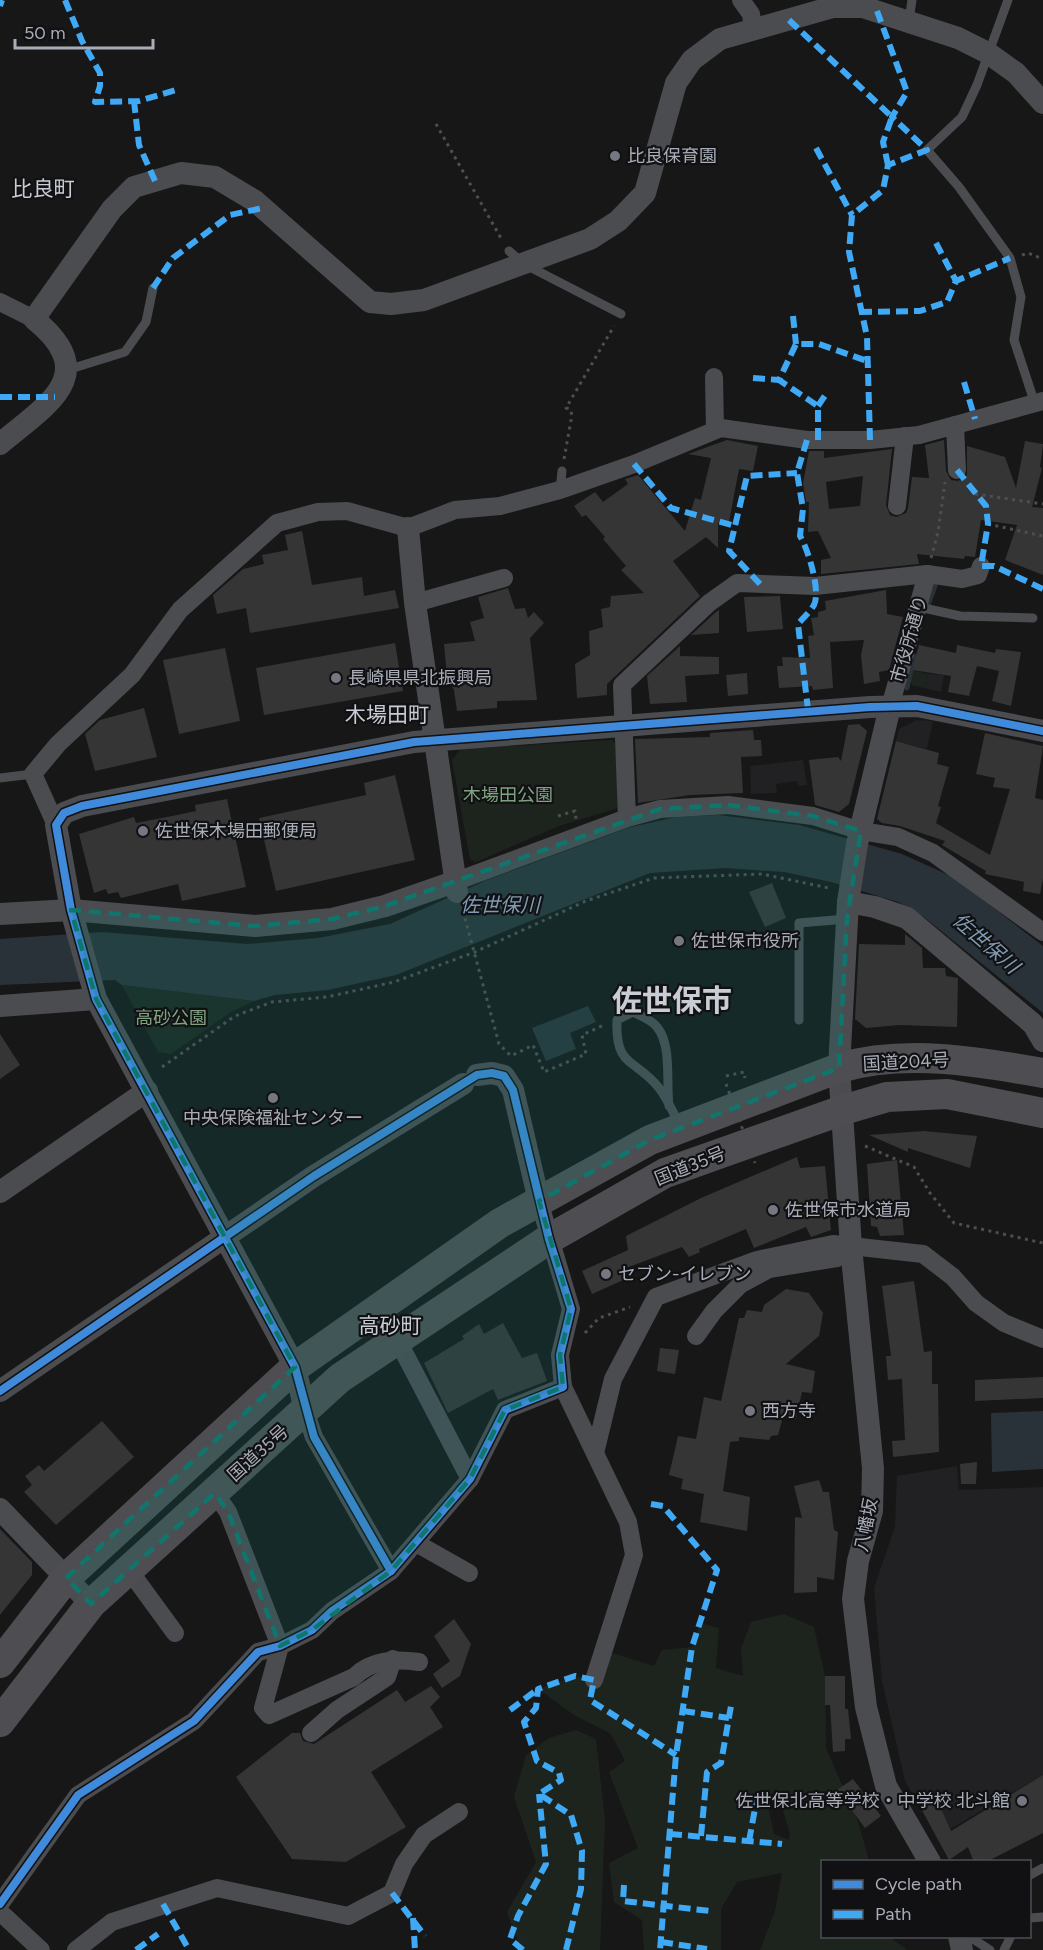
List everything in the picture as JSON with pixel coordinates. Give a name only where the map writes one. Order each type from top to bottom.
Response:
[{"type":"highway","name":"国道204号","points":[[733,1095],[869,1060],[965,1059],[1041,1064]]},
{"type":"highway","name":"国道204号","points":[[754,1152],[849,1131],[887,1097],[947,1094],[1043,1113]]},
{"type":"highway","name":"国道35号","points":[[0,1663],[66,1578],[295,1367],[500,1222],[650,1140],[675,1117],[733,1095]]},
{"type":"highway","name":"国道35号","points":[[0,1722],[91,1604],[340,1378],[549,1239],[664,1173],[754,1152]]},
{"type":"street","points":[[741,0],[751,14],[753,29]]},
{"type":"street","points":[[34,319],[112,209],[134,188],[181,173],[215,177],[255,201],[370,302],[391,304],[424,300],[517,258],[590,239],[625,214],[645,193],[676,83],[693,60],[720,39],[833,7],[863,7],[958,38],[988,52],[1016,73],[1043,103]]},
{"type":"street","points":[[0,302],[34,319],[50,332],[62,350],[67,370],[64,385],[55,397],[0,444]]},
{"type":"street","points":[[714,377],[715,430]]},
{"type":"street","points":[[392,1571],[314,1437],[295,1367],[93,991],[73,918],[56,825],[33,774],[58,744],[132,675],[180,610],[277,522],[318,512],[347,511],[408,528],[455,510],[500,506],[560,490],[634,465],[721,428],[807,440],[870,440],[905,436],[1039,403]]},
{"type":"street","points":[[955,425],[957,470]]},
{"type":"street","points":[[897,507],[905,436]]},
{"type":"street","points":[[408,528],[415,603],[456,887]]},
{"type":"street","points":[[627,818],[622,685],[709,603],[737,583],[815,586],[927,574],[962,579],[978,575],[981,566]]},
{"type":"street","name":"市役所通り","points":[[844,900],[890,706],[927,574]]},
{"type":"street","points":[[415,603],[504,578]]},
{"type":"street","points":[[56,825],[64,813],[82,806],[434,740],[808,710],[890,706],[917,706],[1043,731]]},
{"type":"street","points":[[0,914],[255,926],[333,919],[456,887],[627,818],[660,810],[728,805],[813,816],[859,837],[898,837],[933,853],[1043,932]]},
{"type":"street","points":[[849,1131],[839,1068],[844,900],[907,918],[1033,1024],[1043,1041]]},
{"type":"street","points":[[0,1006],[93,991]]},
{"type":"street","points":[[0,1391],[314,1176],[470,1079],[492,1073],[504,1076],[513,1090],[549,1239],[571,1309],[560,1355],[563,1387],[628,1522],[634,1554],[594,1680]]},
{"type":"street","points":[[0,1192],[147,1091]]},
{"type":"street","name":"八幡坂","points":[[849,1131],[852,1247],[873,1468],[872,1511],[858,1561],[853,1599],[858,1652],[866,1707],[886,1786],[929,1860]]},
{"type":"street","points":[[595,1453],[613,1379],[656,1297],[757,1260],[833,1244],[923,1254],[953,1277],[976,1303],[1004,1323],[1043,1339]]},
{"type":"street","points":[[696,1336],[714,1311],[741,1284],[769,1269],[837,1258],[852,1247]]},
{"type":"street","points":[[397,1339],[470,1479]]},
{"type":"street","points":[[0,1904],[78,1795],[194,1721],[258,1652],[280,1646],[312,1630],[332,1611],[392,1571],[470,1479],[506,1410],[563,1387]]},
{"type":"street","points":[[214,1492],[228,1512],[280,1646],[263,1708],[269,1715],[354,1677],[362,1669],[393,1659],[419,1662]]},
{"type":"street","points":[[0,1509],[91,1604]]},
{"type":"street","points":[[416,1543],[468,1573]]},
{"type":"street","points":[[129,1570],[175,1633]]},
{"type":"street","points":[[310,1733],[337,1710],[387,1677],[393,1659]]},
{"type":"street","points":[[76,1950],[112,1922],[217,1888],[348,1916],[392,1893],[404,1864],[424,1835],[459,1812]]},
{"type":"street","points":[[0,1912],[41,1950]]},
{"type":"lane","points":[[909,23],[912,0]]},
{"type":"lane","points":[[1008,0],[977,85],[962,117],[927,150],[959,187],[1010,258],[1021,297],[1014,340],[1039,403]]},
{"type":"lane","points":[[517,258],[621,314]]},
{"type":"lane","points":[[67,370],[125,352],[146,322],[153,288]]},
{"type":"lane","points":[[560,490],[562,471]]},
{"type":"lane","points":[[919,606],[960,616],[1033,618]]},
{"type":"lane","points":[[0,778],[33,774]]},
{"type":"lane","points":[[799,1020],[800,923],[844,900]]},
{"type":"lane","points":[[633,1012],[656,1025],[666,1043],[666,1081],[675,1117],[658,1087],[626,1061],[616,1041],[617,1020],[633,1012]]},
{"type":"lane","points":[[961,1943],[973,1939],[990,1950]]},
{"type":"path","points":[[436,124],[517,258]]},
{"type":"path","points":[[1010,258],[1028,254],[1043,259]]},
{"type":"path","points":[[562,471],[572,415],[566,408],[621,314]]},
{"type":"path","points":[[927,574],[938,532],[945,482],[957,470]]},
{"type":"path","points":[[975,494],[1043,504]]},
{"type":"path","points":[[988,524],[1043,536]]},
{"type":"path","points":[[558,816],[575,811],[576,821]]},
{"type":"path","points":[[162,1067],[235,1016],[272,1002],[327,997],[394,982],[475,951],[586,901],[654,878],[762,874],[844,900]]},
{"type":"path","points":[[456,887],[499,1044],[511,1056],[533,1045],[544,1072],[586,1054],[582,1035],[617,1020]]},
{"type":"path","points":[[726,1076],[744,1072],[747,1078],[733,1095],[754,1152]]},
{"type":"path","points":[[849,1131],[914,1167],[930,1193],[954,1222],[1043,1243]]},
{"type":"path","points":[[560,1355],[599,1318],[633,1306],[630,1316]]},
{"type":"highlighted area","points":[[728,805],[813,816],[861,831],[847,919],[839,1068],[650,1140],[539,1201],[571,1309],[560,1355],[563,1387],[505,1410],[470,1479],[391,1571],[312,1630],[280,1646],[228,1512],[215,1493],[91,1604],[66,1578],[295,1367],[96,999],[71,910],[255,926],[332,919],[385,906],[660,809]]},
{"type":"shaded area","points":[[928,674],[944,675],[941,692],[924,688]]},
{"type":"shaded area","points":[[917,720],[933,721],[927,749],[896,741],[899,729]]},
{"type":"shaded area","points":[[803,760],[807,785],[799,786],[797,781],[776,784],[777,793],[751,794],[750,766]]},
{"type":"shaded area","points":[[957,1466],[959,1490],[1043,1487],[1043,1775],[950,1829],[934,1796],[918,1803],[905,1781],[882,1681],[874,1588],[895,1526],[897,1476]]},
{"type":"green space","points":[[911,670],[928,674],[924,688],[913,686],[909,679]]},
{"type":"green space","name":"木場田公園","points":[[612,740],[615,743],[621,807],[559,826],[476,862],[470,859],[452,760],[461,749]]},
{"type":"green space","name":"高砂公園","points":[[122,985],[254,1001],[231,1012],[171,1054],[158,1052]]},
{"type":"green space","points":[[784,1614],[814,1627],[825,1676],[826,1748],[858,1821],[869,1860],[821,1860],[821,1938],[891,1938],[907,1950],[760,1950],[775,1911],[782,1873],[737,1882],[721,1909],[721,1950],[644,1950],[642,1920],[614,1902],[609,1863],[638,1848],[609,1772],[625,1761],[611,1734],[574,1715],[538,1689],[575,1676],[593,1680],[603,1650],[654,1666],[662,1650],[692,1647],[700,1623],[719,1628],[716,1668],[743,1676],[741,1648],[751,1622]],"holes":[[[776,1788],[790,1834],[789,1840],[774,1834],[767,1801]]]},
{"type":"green space","points":[[576,1730],[596,1739],[605,1820],[600,1950],[521,1950],[507,1912],[536,1862],[514,1797],[526,1755],[549,1738]]},
{"type":"water","name":"佐世保川","points":[[718,815],[799,825],[902,854],[955,878],[1043,946],[1043,1013],[925,918],[898,902],[831,882],[784,872],[725,868],[650,873],[396,975],[328,990],[275,995],[254,1001],[122,985],[115,980],[0,985],[0,939],[102,932],[247,944],[318,938],[390,924],[487,880],[627,828],[676,817]]},
{"type":"water","points":[[588,1006],[596,1022],[570,1033],[576,1049],[546,1061],[532,1028]]},
{"type":"water","points":[[1043,1411],[1043,1469],[992,1472],[991,1413]]},
{"type":"building","points":[[727,440],[758,446],[753,471],[739,469],[729,522],[718,523],[718,548],[706,537],[673,561],[700,596],[607,684],[607,695],[577,698],[575,664],[590,655],[589,631],[603,627],[601,609],[610,607],[611,596],[644,593],[621,570],[626,566],[603,539],[605,537],[586,515],[582,517],[574,506],[595,492],[603,502],[628,484],[625,479],[638,475],[685,531],[695,498],[701,500],[711,458],[688,454]]},
{"type":"building","points":[[944,440],[946,471],[951,480],[958,481],[967,475],[967,446],[1005,457],[1016,488],[1025,441],[1043,444],[1040,467],[1042,468],[1032,507],[1043,508],[1043,575],[1005,560],[1017,525],[981,520],[975,557],[965,556],[964,559],[917,554],[919,564],[821,574],[821,560],[831,558],[818,531],[808,532],[809,502],[806,502],[803,483],[809,451],[824,451],[824,458],[892,449],[886,505],[890,515],[896,517],[906,513],[908,508],[912,477],[929,478],[925,445]],"holes":[[[863,476],[860,506],[829,509],[826,482]]]},
{"type":"building","points":[[302,531],[312,585],[362,577],[364,596],[395,590],[399,608],[250,633],[246,608],[217,614],[213,595],[243,569],[264,564],[262,555],[288,550],[285,535]]},
{"type":"building","points":[[508,588],[515,609],[525,608],[528,618],[534,612],[544,623],[530,638],[537,700],[497,701],[497,708],[457,711],[454,690],[447,676],[444,644],[475,641],[470,622],[484,618],[478,597]]},
{"type":"building","points":[[886,590],[887,614],[903,617],[889,670],[879,672],[880,681],[864,684],[861,655],[864,640],[830,642],[833,688],[813,690],[812,686],[779,688],[777,666],[783,666],[782,657],[810,658],[808,636],[814,635],[811,618],[818,617],[818,612],[826,610],[825,601]]},
{"type":"building","points":[[780,596],[783,629],[747,632],[744,597]]},
{"type":"building","points":[[719,610],[719,633],[691,635],[716,612]]},
{"type":"building","name":"長崎県県北振興局","points":[[395,643],[403,691],[264,715],[256,668]]},
{"type":"building","points":[[919,645],[956,653],[957,645],[995,653],[996,649],[1021,652],[1011,706],[992,701],[999,671],[977,666],[969,696],[948,692],[951,676],[912,670]]},
{"type":"building","points":[[680,646],[680,656],[719,657],[719,674],[685,676],[687,702],[650,704],[647,676]]},
{"type":"building","points":[[225,648],[240,721],[179,734],[163,660]]},
{"type":"building","points":[[747,673],[748,694],[728,696],[726,675]]},
{"type":"building","points":[[144,708],[157,757],[95,771],[85,734],[100,720]]},
{"type":"building","points":[[859,724],[867,731],[849,804],[839,812],[815,805],[809,760],[838,757],[841,761],[848,725]]},
{"type":"building","points":[[753,730],[754,740],[761,740],[762,756],[741,757],[743,793],[690,795],[638,803],[635,739],[710,737],[710,733]]},
{"type":"building","points":[[985,733],[1043,746],[1035,798],[1043,800],[1043,879],[1040,894],[1023,891],[1024,882],[985,874],[986,871],[942,845],[945,841],[900,826],[882,823],[877,819],[896,741],[939,753],[937,764],[949,767],[938,806],[941,807],[936,823],[990,855],[1010,789],[993,787],[995,778],[976,774]]},
{"type":"building","points":[[395,775],[415,860],[276,891],[259,818],[366,795],[364,783]]},
{"type":"building","points":[[227,799],[246,887],[182,901],[178,884],[121,898],[118,892],[108,894],[106,889],[94,893],[79,834],[134,817],[136,823],[196,811],[195,805]]},
{"type":"building","points":[[772,883],[786,918],[765,927],[749,892]]},
{"type":"building","points":[[905,934],[922,948],[923,968],[945,968],[946,976],[958,978],[957,1027],[900,1025],[866,1028],[855,1019],[859,944],[905,945]]},
{"type":"building","points":[[0,1034],[20,1065],[0,1079]]},
{"type":"building","points":[[924,1131],[977,1136],[970,1168],[908,1148],[908,1152],[869,1135]]},
{"type":"building","points":[[797,1157],[800,1168],[825,1166],[831,1230],[811,1237],[806,1227],[754,1248],[746,1229],[699,1249],[700,1252],[689,1257],[682,1247],[626,1268],[630,1277],[592,1294],[582,1271],[628,1250],[626,1236],[701,1198]]},
{"type":"building","points":[[897,1160],[904,1235],[880,1236],[877,1227],[871,1226],[867,1164]]},
{"type":"building","points":[[914,1281],[924,1352],[932,1351],[932,1384],[938,1384],[939,1452],[893,1457],[892,1441],[905,1440],[902,1379],[888,1380],[886,1356],[891,1356],[882,1286]]},
{"type":"building","name":"西方寺","points":[[786,1289],[809,1293],[823,1313],[819,1336],[786,1364],[815,1371],[812,1393],[802,1392],[796,1419],[783,1417],[778,1435],[771,1436],[769,1440],[739,1437],[739,1441],[730,1442],[723,1491],[750,1497],[747,1531],[700,1522],[704,1494],[681,1489],[683,1479],[669,1475],[678,1436],[696,1439],[704,1397],[721,1401],[739,1318],[744,1318],[747,1310],[762,1312],[764,1305]]},
{"type":"building","points":[[503,1323],[522,1358],[537,1353],[547,1381],[498,1400],[493,1389],[448,1413],[424,1363],[464,1339],[462,1336],[479,1324],[484,1334]]},
{"type":"building","points":[[660,1348],[679,1350],[675,1374],[657,1371]]},
{"type":"building","points":[[1043,1377],[1043,1398],[975,1401],[975,1380]]},
{"type":"building","points":[[102,1421],[134,1457],[56,1525],[24,1492],[32,1485],[25,1476],[39,1465],[44,1471]]},
{"type":"building","points":[[977,1462],[976,1484],[961,1484],[960,1464]]},
{"type":"building","points":[[819,1480],[823,1492],[829,1492],[834,1530],[838,1532],[834,1580],[817,1577],[817,1592],[794,1593],[795,1517],[802,1518],[794,1486]]},
{"type":"building","points":[[0,1529],[32,1562],[32,1575],[0,1615]]},
{"type":"building","points":[[454,1619],[471,1644],[460,1676],[442,1688],[433,1674],[450,1661],[434,1636]]},
{"type":"building","points":[[825,1676],[845,1676],[845,1709],[848,1709],[851,1739],[845,1739],[845,1751],[833,1752],[830,1705],[825,1705]]},
{"type":"building","points":[[431,1686],[440,1697],[430,1707],[443,1727],[371,1772],[406,1827],[346,1862],[292,1859],[236,1777],[292,1733],[300,1733],[303,1741],[314,1744],[397,1690],[405,1702]]},
{"type":"building","name":"佐世保北高等学校・中学校 北斗館","points":[[1043,1775],[1043,1833],[990,1860],[973,1860],[968,1847],[949,1860],[918,1803],[935,1795],[951,1831]]},
{"type":"building","points":[[853,1779],[881,1816],[865,1828],[837,1790]]},
{"type":"waterway","points":[[928,605],[935,586]]},
{"type":"waterway","points":[[907,688],[914,656]]},
{"type":"marked path","points":[[0,6],[2,0]]},
{"type":"marked path","points":[[65,0],[82,41],[100,73],[100,86],[95,102],[139,101],[179,89]]},
{"type":"marked path","points":[[870,440],[867,337],[849,252],[852,215],[883,190],[888,165],[927,150],[892,117],[907,92],[877,11]]},
{"type":"marked path","points":[[789,20],[892,117],[883,142],[888,165]]},
{"type":"marked path","points":[[134,101],[139,145],[155,181]]},
{"type":"marked path","points":[[816,148],[852,215]]},
{"type":"marked path","points":[[153,288],[173,258],[230,215],[263,208]]},
{"type":"marked path","points":[[936,243],[956,281]]},
{"type":"marked path","points":[[860,312],[920,311],[947,302],[956,281],[1010,258]]},
{"type":"marked path","points":[[793,316],[796,344]]},
{"type":"marked path","points":[[818,440],[818,406],[779,380],[796,344],[819,344],[867,361]]},
{"type":"marked path","points":[[753,378],[779,380]]},
{"type":"marked path","points":[[964,382],[975,419]]},
{"type":"marked path","points":[[818,406],[828,391]]},
{"type":"marked path","points":[[0,397],[55,397]]},
{"type":"marked path","points":[[807,440],[797,473],[803,509],[800,536],[810,560],[816,590],[814,605],[798,624],[808,710]]},
{"type":"marked path","points":[[634,464],[671,508],[735,526]]},
{"type":"marked path","points":[[957,470],[986,506],[988,524],[981,566],[994,566],[1043,589]]},
{"type":"marked path","points":[[760,584],[729,551],[747,476],[797,473]]},
{"type":"marked path","points":[[651,1504],[663,1506],[717,1570],[692,1647],[676,1755],[660,1950]]},
{"type":"marked path","points":[[566,1950],[581,1889],[582,1851],[571,1815],[539,1794],[561,1780],[559,1773],[537,1761],[524,1722],[536,1708],[538,1689],[575,1676],[594,1680],[590,1700],[676,1755]]},
{"type":"marked path","points":[[510,1710],[538,1689]]},
{"type":"marked path","points":[[701,1836],[707,1772],[721,1763],[731,1706]]},
{"type":"marked path","points":[[683,1711],[729,1718]]},
{"type":"marked path","points":[[523,1950],[510,1939],[518,1916],[546,1864],[539,1794]]},
{"type":"marked path","points":[[749,1841],[757,1798]]},
{"type":"marked path","points":[[670,1834],[782,1844]]},
{"type":"marked path","points":[[624,1885],[623,1901],[710,1911]]},
{"type":"marked path","points":[[392,1893],[425,1936]]},
{"type":"marked path","points":[[163,1904],[188,1948]]},
{"type":"marked path","points":[[413,1918],[415,1950]]},
{"type":"marked path","points":[[136,1950],[158,1934]]},
{"type":"marked path","points":[[661,1942],[707,1949]]},
{"type":"cycle path","points":[[391,1571],[314,1437],[295,1367],[96,999],[71,910],[56,825],[64,813],[82,806],[414,742],[870,707],[917,706],[1043,731]]},
{"type":"cycle path","points":[[0,1391],[314,1176],[477,1075],[492,1073],[504,1076],[513,1090],[549,1239],[571,1309],[560,1355],[563,1387],[505,1410],[470,1479],[391,1571],[332,1611],[312,1630],[280,1646],[258,1652],[194,1721],[78,1795],[0,1904]]},
{"type":"place","name":"比良保育園","points":[[615,156]]},
{"type":"place","name":"長崎県県北振興局","points":[[336,678]]},
{"type":"place","name":"佐世保木場田郵便局","points":[[143,831]]},
{"type":"place","name":"佐世保市役所","points":[[679,941]]},
{"type":"place","name":"中央保険福祉センター","points":[[273,1098]]},
{"type":"place","name":"佐世保市水道局","points":[[773,1210]]},
{"type":"place","name":"セブン-イレブン","points":[[606,1274]]},
{"type":"place","name":"西方寺","points":[[750,1411]]},
{"type":"place","name":"佐世保北高等学校・中学校 北斗館","points":[[1022,1801]]},
{"type":"district","name":"比良町","points":[[43,188]]},
{"type":"district","name":"木場田町","points":[[387,714]]},
{"type":"district","name":"佐世保市","points":[[672,1000]]},
{"type":"district","name":"高砂町","points":[[390,1325]]}]
